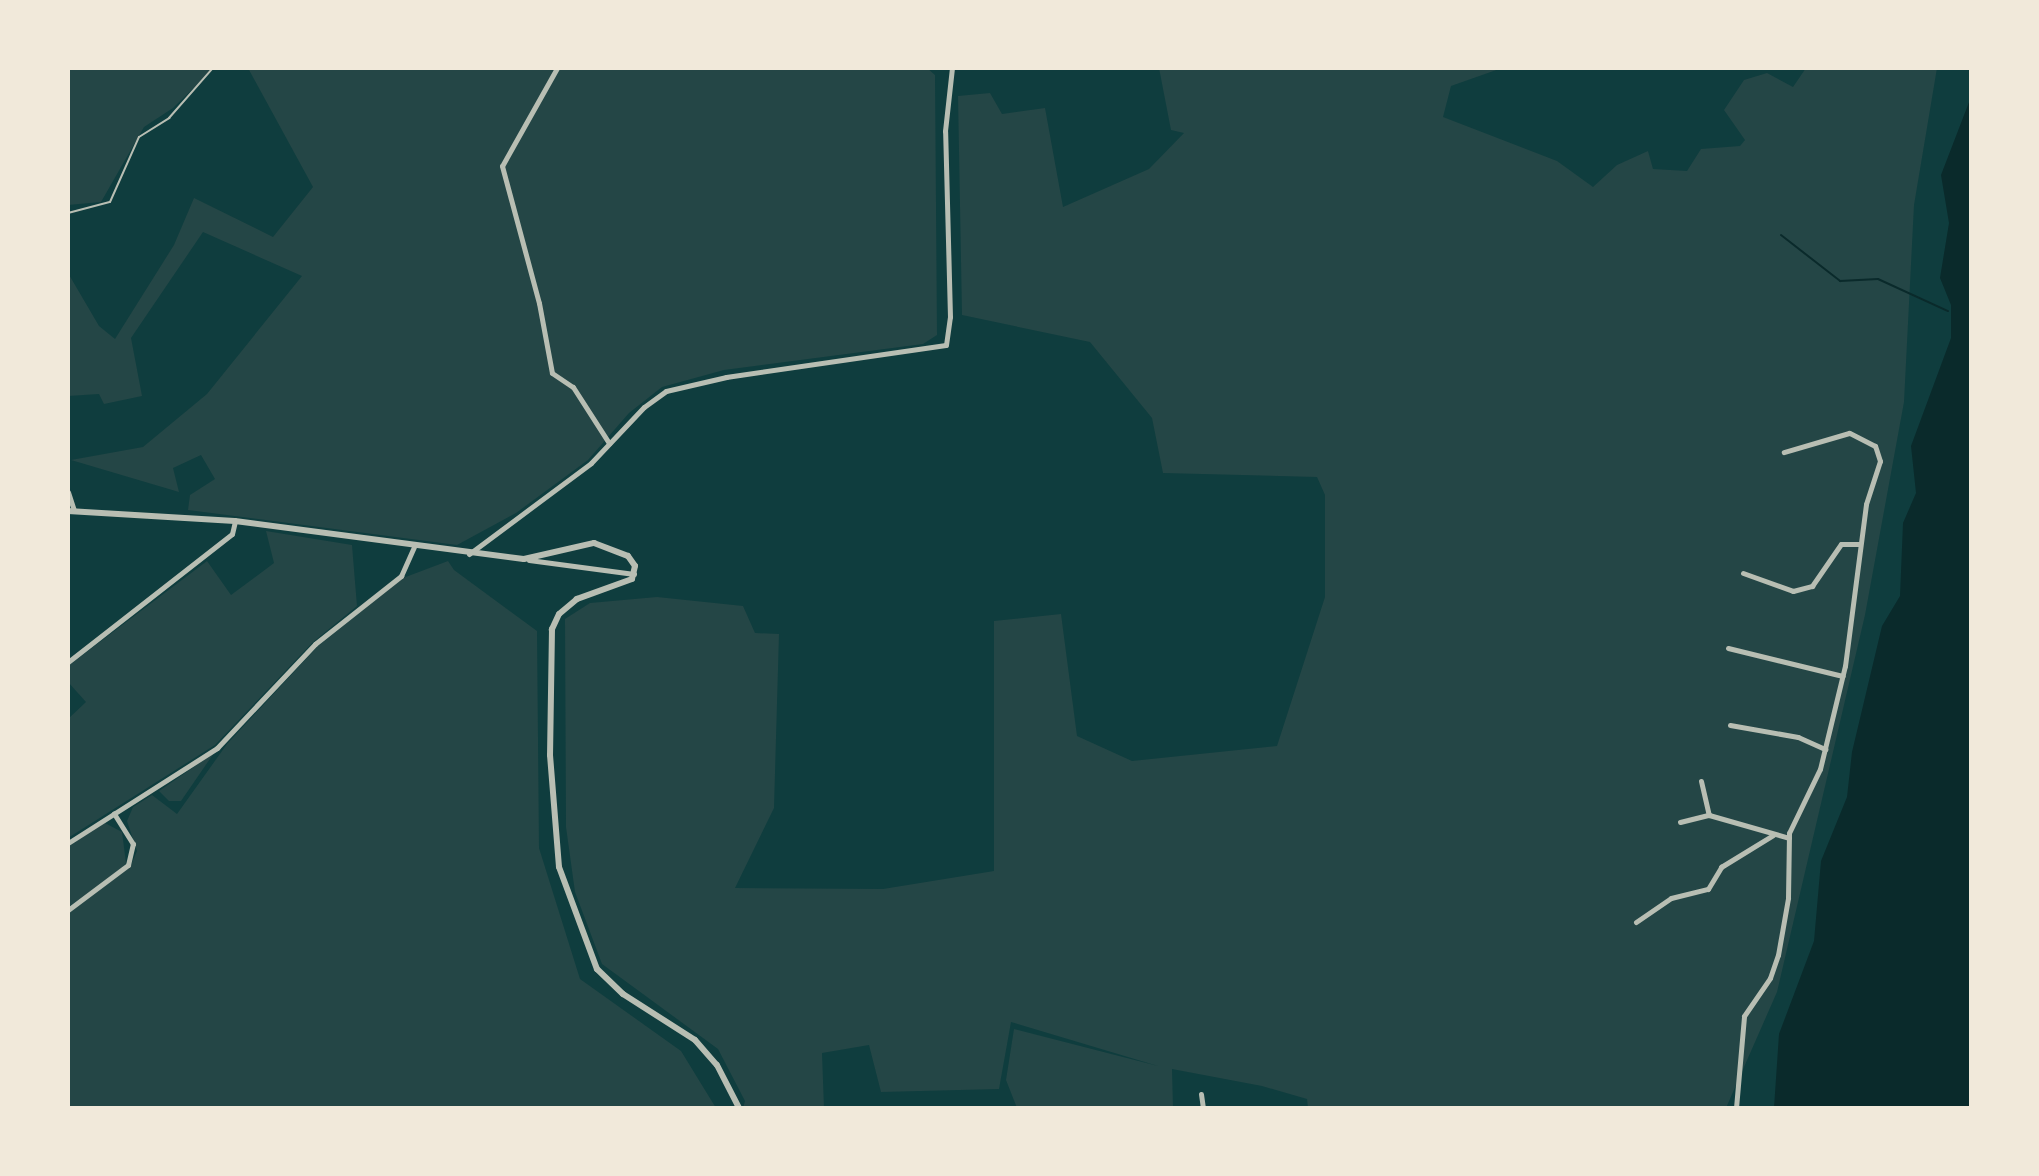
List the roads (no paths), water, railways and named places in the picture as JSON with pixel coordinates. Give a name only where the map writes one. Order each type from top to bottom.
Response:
[{"type":"street","points":[[557,68],[502,166],[539,303],[552,373],[558,382],[573,387],[609,443]]},
{"type":"street","points":[[468,555],[609,443],[644,407],[682,385],[946,345],[950,317],[945,146],[952,68]]},
{"type":"street","points":[[1736,1108],[1744,1016],[1770,978],[1783,928],[1789,838],[1811,794],[1843,676],[1860,544],[1880,461],[1875,446],[1849,433],[1784,452]]},
{"type":"street","points":[[68,492],[71,510],[235,521],[468,555],[635,574]]},
{"type":"street","points":[[68,662],[232,534],[235,521]]},
{"type":"street","points":[[524,559],[594,543],[628,556],[635,574]]},
{"type":"street","points":[[1743,573],[1793,591],[1812,586],[1841,544],[1860,544]]},
{"type":"street","points":[[68,843],[217,748],[315,644],[401,576],[414,547]]},
{"type":"street","points":[[635,574],[624,583],[577,599],[554,621],[550,755],[559,867],[597,969],[623,994],[695,1040],[717,1065],[739,1108]]},
{"type":"street","points":[[1728,648],[1843,676]]},
{"type":"street","points":[[1730,725],[1798,737],[1825,749]]},
{"type":"street","points":[[1701,781],[1709,815]]},
{"type":"street","points":[[68,910],[128,865],[133,844],[114,813]]},
{"type":"street","points":[[1680,822],[1709,815],[1768,828],[1773,835]]},
{"type":"street","points":[[1636,922],[1671,898],[1708,889],[1721,867],[1773,835],[1789,838]]},
{"type":"street","points":[[1201,1094],[1203,1108]]},
{"type":"lane","points":[[68,213],[110,202],[139,137],[169,118],[213,68]]},
{"type":"waterway","points":[[1781,235],[1840,281],[1878,279],[1948,311]]}]
